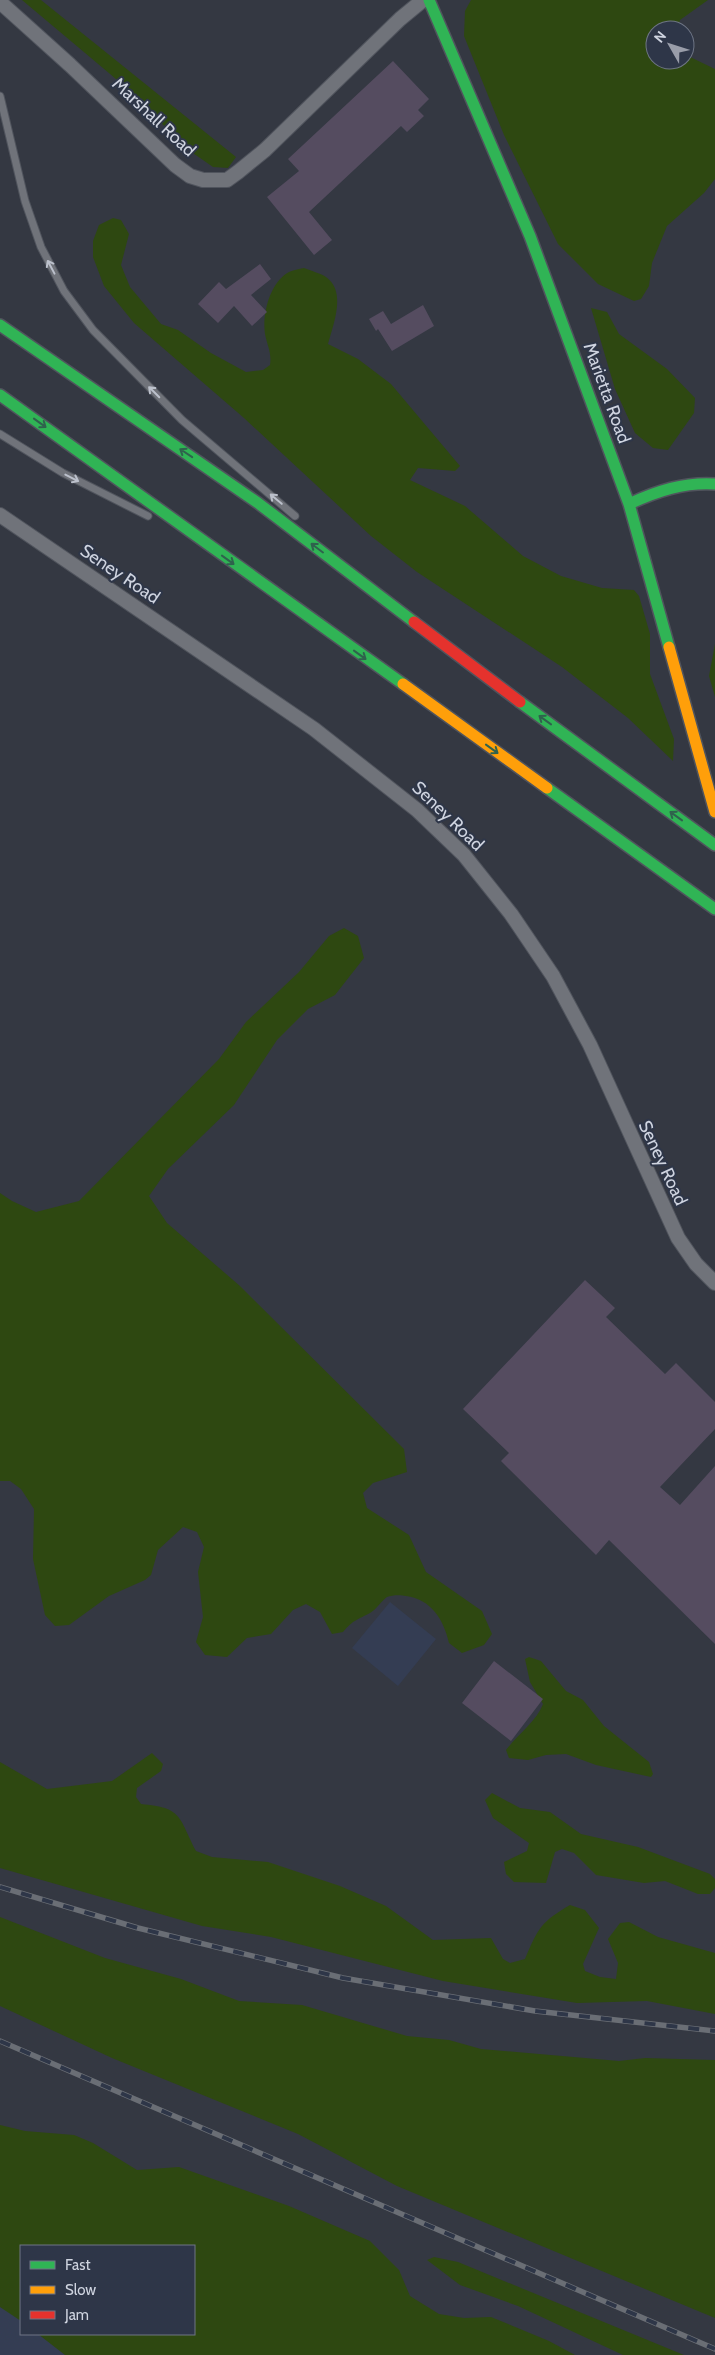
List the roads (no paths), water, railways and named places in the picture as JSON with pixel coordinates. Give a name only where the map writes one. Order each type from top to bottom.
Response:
[{"type":"main road","name":"Marietta Road","points":[[429,0],[530,236],[629,504],[715,812]]},
{"type":"main road","points":[[0,325],[258,503],[486,678],[715,845]]},
{"type":"main road","points":[[0,395],[715,909]]},
{"type":"main road","points":[[629,504],[663,489],[684,484],[715,484]]},
{"type":"street","name":"Marshall Road","points":[[0,2],[70,64],[175,165],[190,176],[215,182],[227,180],[250,164],[400,19],[423,0]]},
{"type":"street","name":"Seney Road","points":[[0,515],[314,728],[417,810],[464,856],[511,914],[553,976],[590,1045],[678,1238],[696,1264],[715,1283]]},
{"type":"lane","points":[[0,96],[24,201],[41,248],[64,291],[93,330],[182,420],[304,523]]},
{"type":"lane","points":[[0,434],[63,473],[157,520]]},
{"type":"lane","points":[[166,525],[208,546]]},
{"type":"lane","points":[[357,568],[486,678]]},
{"type":"railway","points":[[0,1887],[138,1928],[343,1978],[535,2011],[715,2031]]},
{"type":"railway","points":[[0,2041],[715,2349]]}]
